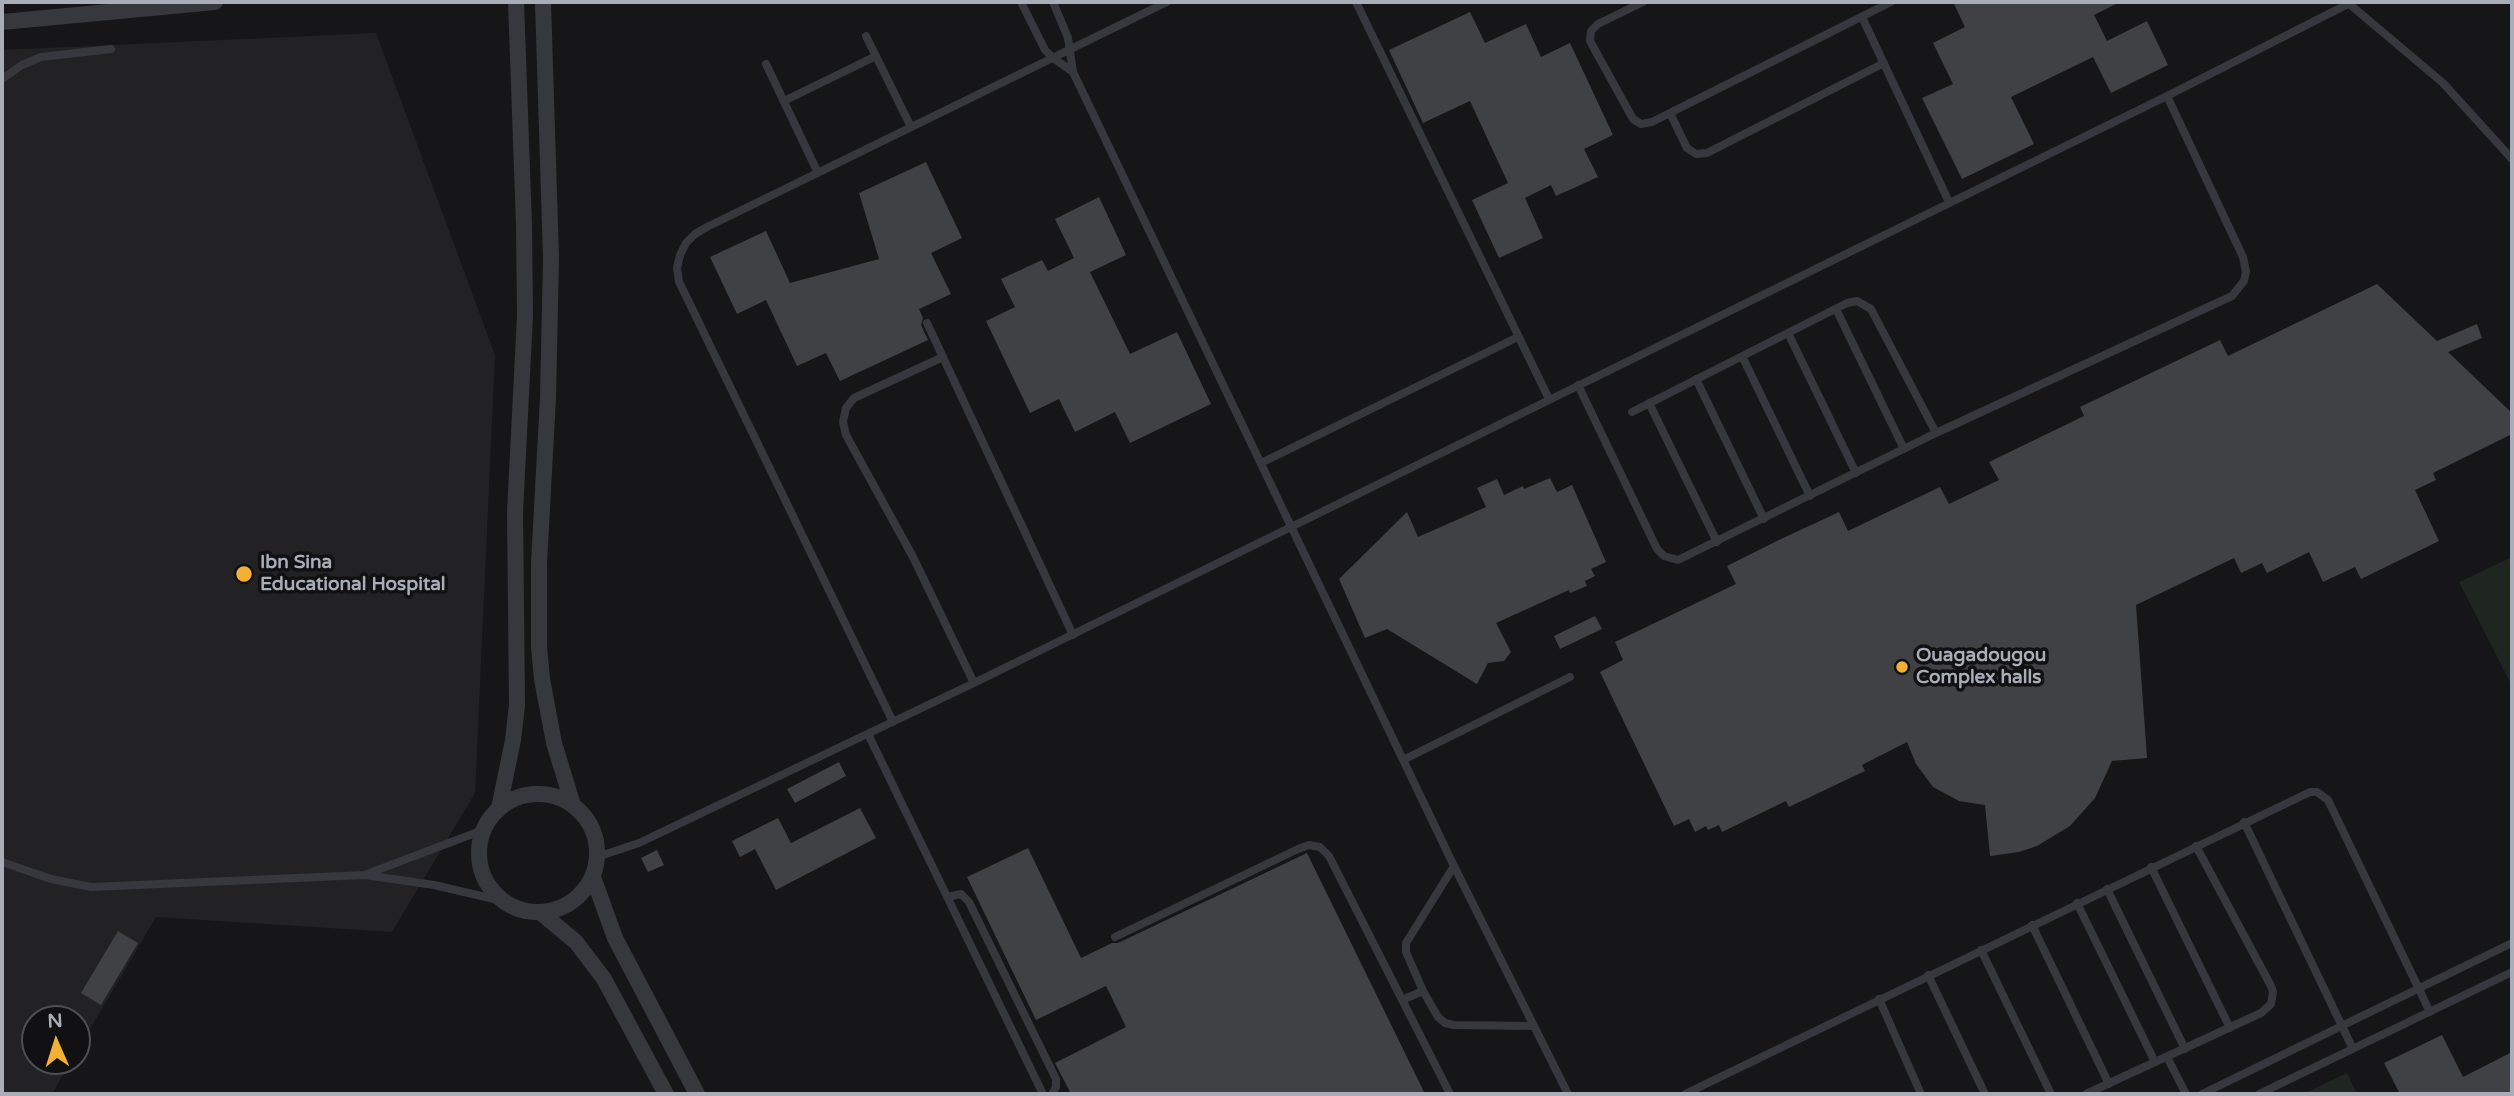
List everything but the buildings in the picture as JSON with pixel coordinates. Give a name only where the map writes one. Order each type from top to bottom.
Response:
[{"type":"street","points":[[2,22],[160,4],[215,2]]},
{"type":"street","points":[[499,808],[510,801],[536,794],[549,795],[573,806],[589,823],[594,834],[597,857],[593,877],[577,898],[566,905],[540,912],[527,911],[503,901],[493,892],[481,869],[479,856],[484,830],[499,808],[510,763],[517,705],[515,512],[525,316],[516,2]]},
{"type":"street","points":[[542,2],[551,258],[548,398],[539,563],[539,647],[547,712],[573,806]]},
{"type":"street","points":[[593,877],[615,937],[697,1094]]},
{"type":"street","points":[[540,912],[576,942],[597,969],[667,1094]]},
{"type":"lane","points":[[1021,2],[1039,41],[1053,58],[1073,72]]},
{"type":"lane","points":[[1053,2],[1070,48],[1073,72],[1454,866],[1568,1094]]},
{"type":"lane","points":[[894,722],[679,282],[677,268],[680,255],[695,234],[1167,2]]},
{"type":"lane","points":[[1356,2],[1549,399]]},
{"type":"lane","points":[[1643,2],[1598,23],[1591,31],[1590,41],[1633,119],[1641,124],[1652,122],[1891,2]]},
{"type":"lane","points":[[597,857],[639,843],[1073,635],[2167,96],[2347,3],[2443,83],[2512,159]]},
{"type":"lane","points":[[1862,16],[1949,202]]},
{"type":"lane","points":[[866,36],[911,127]]},
{"type":"lane","points":[[2,79],[22,65],[41,57],[111,49]]},
{"type":"lane","points":[[784,101],[876,56]]},
{"type":"lane","points":[[1670,113],[1687,148],[1696,154],[1707,153],[1884,63]]},
{"type":"lane","points":[[766,64],[818,173]]},
{"type":"lane","points":[[1577,385],[1660,553],[1668,559],[1683,559],[1936,433],[2232,296],[2241,288],[2246,272],[2243,257],[2167,96]]},
{"type":"lane","points":[[1632,412],[1836,309],[1857,301],[1871,309],[1936,433]]},
{"type":"lane","points":[[1836,309],[1903,449]]},
{"type":"lane","points":[[927,323],[1073,635]]},
{"type":"lane","points":[[1788,333],[1856,473]]},
{"type":"lane","points":[[1261,463],[1518,337]]},
{"type":"lane","points":[[1742,356],[1810,496]]},
{"type":"lane","points":[[943,357],[854,398],[845,408],[843,422],[846,435],[913,556],[974,683]]},
{"type":"lane","points":[[1696,379],[1764,519]]},
{"type":"lane","points":[[1649,403],[1717,542]]},
{"type":"lane","points":[[1403,760],[1570,677]]},
{"type":"lane","points":[[868,734],[1043,1094]]},
{"type":"lane","points":[[1685,1094],[2302,794],[2317,792],[2323,795],[2334,813],[2430,1012]]},
{"type":"lane","points":[[2244,822],[2353,1049]]},
{"type":"lane","points":[[365,875],[484,830]]},
{"type":"lane","points":[[1115,937],[1298,849],[1315,845],[1329,856],[1450,1094]]},
{"type":"lane","points":[[2086,1094],[2230,1028],[2267,1009],[2271,1004],[2273,992],[2196,846]]},
{"type":"lane","points":[[2,862],[64,883],[91,887],[365,875],[434,885],[503,901]]},
{"type":"lane","points":[[1454,866],[1406,943],[1406,952],[1423,991],[1438,1017],[1445,1023],[1534,1026]]},
{"type":"lane","points":[[2151,867],[2230,1028]]},
{"type":"lane","points":[[2107,888],[2185,1049]]},
{"type":"lane","points":[[947,897],[961,894],[969,902],[1056,1079],[1052,1094]]},
{"type":"lane","points":[[2077,903],[2155,1062]]},
{"type":"lane","points":[[2032,925],[2109,1084]]},
{"type":"lane","points":[[2202,1094],[2512,943]]},
{"type":"lane","points":[[1981,950],[2051,1094]]},
{"type":"lane","points":[[2259,1094],[2512,972]]},
{"type":"lane","points":[[1928,975],[1985,1094]]},
{"type":"lane","points":[[1402,1000],[1423,991]]},
{"type":"lane","points":[[1880,999],[1921,1094]]},
{"type":"lane","points":[[2167,1057],[2186,1094]]},
{"type":"shaded area","name":"Ibn Sina Educational Hospital","points":[[376,33],[495,355],[475,793],[392,932],[156,917],[91,1027],[91,1005],[21,1005],[21,1075],[63,1075],[52,1094],[2,1094],[2,50]]},
{"type":"shaded area","points":[[2512,557],[2512,686],[2459,582]]},
{"type":"shaded area","points":[[2347,1073],[2357,1094],[2303,1094]]},
{"type":"place","name":"Ibn Sina Educational Hospital","points":[[244,574]]},
{"type":"place","name":"Ouagadougou Complex halls","points":[[1902,667]]}]
